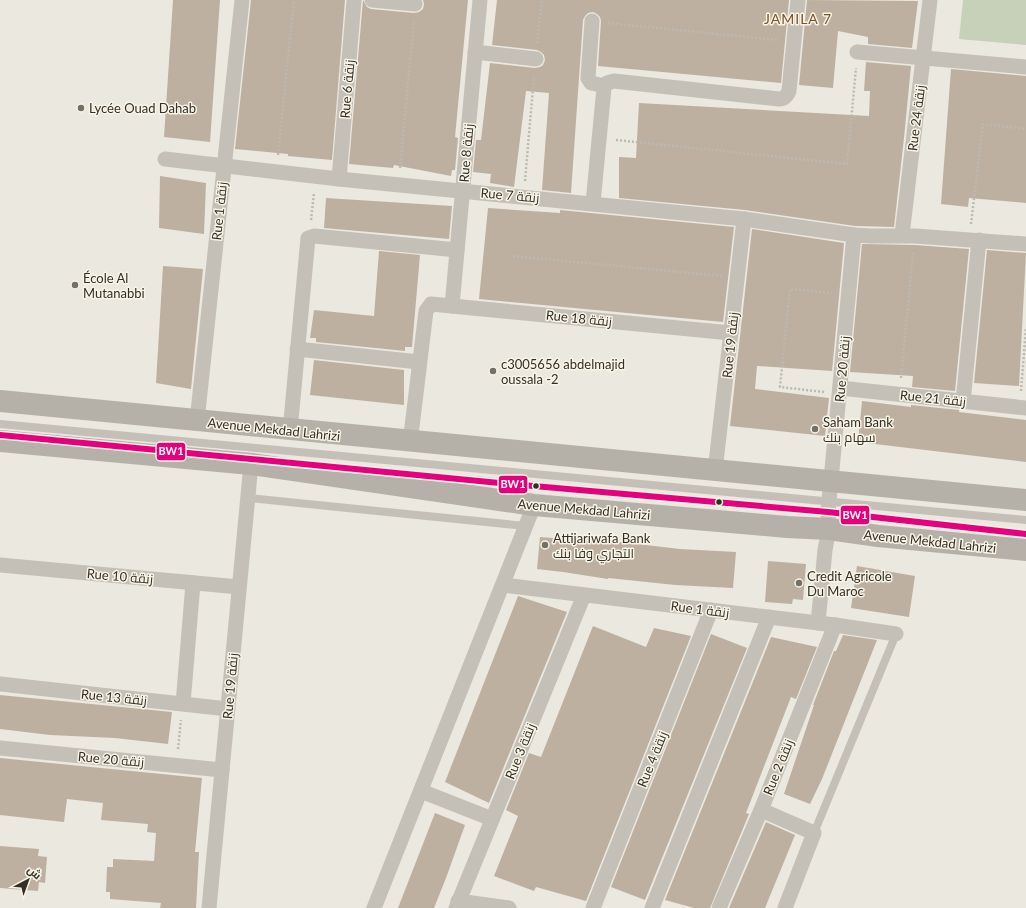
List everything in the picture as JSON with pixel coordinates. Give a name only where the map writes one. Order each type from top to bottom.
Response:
[{"type":"main road","name":"Avenue Mekdad Lahrizi","points":[[0,401],[410,443],[715,471],[829,507],[878,536],[1026,550]]},
{"type":"main road","name":"Avenue Mekdad Lahrizi","points":[[0,441],[251,464],[534,505],[779,527],[829,507],[1026,500]]},
{"type":"street","name":"Rue 1 زنقة","points":[[197,421],[242,0]]},
{"type":"street","name":"Rue 6 زنقة","points":[[339,179],[354,0]]},
{"type":"street","points":[[372,0],[415,4]]},
{"type":"street","name":"Rue 8 زنقة","points":[[452,306],[480,0]]},
{"type":"street","points":[[592,21],[588,78],[591,82],[607,84],[614,81],[779,99],[786,97],[789,91],[798,0]]},
{"type":"street","name":"Rue 24 زنقة","points":[[908,235],[923,58],[930,0]]},
{"type":"street","points":[[475,52],[536,59]]},
{"type":"street","points":[[857,52],[1026,67]]},
{"type":"street","points":[[593,203],[599,138],[607,84]]},
{"type":"street","name":"Rue 7 زنقة","points":[[165,159],[223,167],[339,179],[744,218],[854,235],[908,235],[1026,244]]},
{"type":"street","name":"Rue 19 زنقة","points":[[715,471],[744,218]]},
{"type":"street","name":"Rue 20 زنقة","points":[[818,623],[854,235]]},
{"type":"street","points":[[290,431],[308,241],[310,237],[314,236],[457,250]]},
{"type":"street","points":[[963,402],[975,239]]},
{"type":"street","name":"Rue 18 زنقة","points":[[419,362],[426,311],[429,306],[434,304],[731,333]]},
{"type":"street","points":[[298,350],[419,362],[410,443]]},
{"type":"street","name":"Rue 21 زنقة","points":[[840,391],[899,394],[1023,408]]},
{"type":"street","name":"Rue 19 زنقة","points":[[209,908],[251,464]]},
{"type":"street","points":[[374,908],[534,505]]},
{"type":"street","name":"Rue 10 زنقة","points":[[0,565],[239,587]]},
{"type":"street","points":[[182,704],[193,583]]},
{"type":"street","name":"Rue 1 زنقة","points":[[503,585],[835,625],[896,634]]},
{"type":"street","name":"Rue 3 زنقة","points":[[457,905],[584,595]]},
{"type":"street","name":"Rue 4 زنقة","points":[[593,908],[711,610]]},
{"type":"street","points":[[652,908],[769,617]]},
{"type":"street","name":"Rue 2 زنقة","points":[[719,908],[761,810],[835,625]]},
{"type":"street","name":"Rue 13 زنقة","points":[[0,684],[228,709]]},
{"type":"street","name":"Rue 20 زنقة","points":[[0,748],[222,770]]},
{"type":"street","points":[[421,791],[492,819]]},
{"type":"street","points":[[761,810],[814,833],[785,908]]},
{"type":"street","points":[[457,905],[509,908]]},
{"type":"lane","points":[[0,424],[829,507],[1026,534]]},
{"type":"lane","points":[[0,435],[503,483],[1026,520]]},
{"type":"lane","points":[[248,498],[526,526]]},
{"type":"lane","points":[[814,833],[896,634]]},
{"type":"path","points":[[276,172],[294,0]]},
{"type":"path","points":[[524,196],[542,0]]},
{"type":"path","points":[[398,184],[415,4]]},
{"type":"path","points":[[592,21],[795,42]]},
{"type":"path","points":[[599,138],[847,164],[857,52]]},
{"type":"path","points":[[975,239],[983,124],[1026,129]]},
{"type":"path","points":[[310,237],[315,176]]},
{"type":"path","points":[[899,394],[908,235]]},
{"type":"path","points":[[513,256],[737,277]]},
{"type":"path","points":[[840,391],[780,387],[790,289],[849,294]]},
{"type":"path","points":[[1023,408],[1026,328]]},
{"type":"path","points":[[177,765],[182,704]]},
{"type":"green space","points":[[963,0],[1026,0],[1026,45],[959,39]]},
{"type":"building","points":[[173,0],[220,0],[210,142],[164,137]]},
{"type":"building","points":[[251,0],[345,0],[332,160],[235,149]]},
{"type":"building","points":[[363,0],[367,7],[371,9],[414,13],[423,9],[423,0],[468,0],[455,137],[458,138],[455,170],[452,170],[451,176],[394,165],[393,168],[349,164]]},
{"type":"building","points":[[497,0],[789,0],[781,83],[598,66],[601,21],[597,14],[593,12],[588,13],[583,20],[571,193],[542,190],[549,93],[526,91],[514,187],[490,183],[491,174],[473,172],[476,140],[481,140],[490,63],[535,68],[543,65],[545,60],[544,55],[537,50],[492,45]]},
{"type":"building","points":[[807,0],[918,1],[912,48],[868,44],[868,37],[838,31],[833,88],[799,85]]},
{"type":"building","points":[[866,62],[911,66],[894,227],[855,226],[745,210],[619,198],[619,157],[636,158],[639,103],[869,116],[870,91],[864,91]]},
{"type":"building","points":[[951,69],[1026,76],[1026,203],[969,198],[968,207],[941,204]]},
{"type":"building","points":[[160,176],[206,183],[204,234],[159,228]]},
{"type":"building","points":[[326,198],[452,206],[449,239],[324,228]]},
{"type":"building","points":[[488,208],[560,213],[560,210],[734,227],[723,322],[479,299]]},
{"type":"building","points":[[752,229],[844,243],[832,371],[757,366],[755,389],[829,398],[825,436],[730,426]]},
{"type":"building","points":[[862,244],[915,245],[969,249],[955,391],[912,387],[913,376],[850,372]]},
{"type":"building","points":[[987,250],[1026,253],[1019,386],[974,383]]},
{"type":"building","points":[[379,251],[420,255],[412,347],[405,347],[405,351],[316,342],[316,338],[310,338],[314,310],[374,316]]},
{"type":"building","points":[[163,266],[203,269],[191,389],[156,383]]},
{"type":"building","points":[[314,360],[404,370],[404,405],[310,395]]},
{"type":"building","points":[[862,401],[911,407],[911,405],[959,410],[959,412],[1026,420],[1026,462],[858,442]]},
{"type":"building","points":[[540,537],[620,542],[680,549],[736,552],[733,588],[608,579],[537,569]]},
{"type":"building","points":[[768,561],[806,564],[803,600],[793,599],[792,604],[765,602]]},
{"type":"building","points":[[857,566],[915,576],[909,617],[851,608]]},
{"type":"building","points":[[518,596],[567,612],[489,803],[445,782]]},
{"type":"building","points":[[593,626],[646,647],[654,628],[691,636],[586,901],[536,887],[534,891],[494,876],[518,816],[506,810],[529,753],[541,757]]},
{"type":"building","points":[[711,634],[747,648],[645,900],[611,887]]},
{"type":"building","points":[[843,635],[877,640],[822,779],[810,804],[784,794],[813,705],[834,651],[836,651]]},
{"type":"building","points":[[771,637],[817,647],[796,699],[791,697],[746,813],[749,814],[710,908],[694,908],[665,900]]},
{"type":"building","points":[[0,695],[172,712],[168,744],[115,738],[50,735],[0,729]]},
{"type":"building","points":[[0,758],[202,778],[195,852],[199,852],[196,908],[160,908],[161,903],[110,899],[110,892],[106,892],[107,867],[113,867],[113,859],[154,861],[156,833],[147,832],[148,824],[101,820],[103,803],[67,799],[64,822],[0,815]]},
{"type":"building","points":[[435,813],[465,825],[446,878],[434,908],[398,908]]},
{"type":"building","points":[[766,822],[795,835],[765,908],[729,908]]},
{"type":"building","points":[[0,846],[39,849],[38,856],[47,857],[45,883],[39,882],[38,891],[0,888]]},
{"type":"transit line","name":"BW1","points":[[0,435],[511,484],[828,512],[1026,534]]},
{"type":"place","name":"Lycée Ouad Dahab","points":[[81,108]]},
{"type":"place","name":"École Al Mutanabbi","points":[[75,285]]},
{"type":"place","name":"c3005656 abdelmajid oussala -2","points":[[493,371]]},
{"type":"place","name":"Saham Bank سهام بنك","points":[[815,429]]},
{"type":"place","name":"Attijariwafa Bank التجاري وفا بنك","points":[[545,545]]},
{"type":"place","name":"Credit Agricole Du Maroc","points":[[799,583]]},
{"type":"district","name":"JAMILA 7","points":[[798,18]]}]
